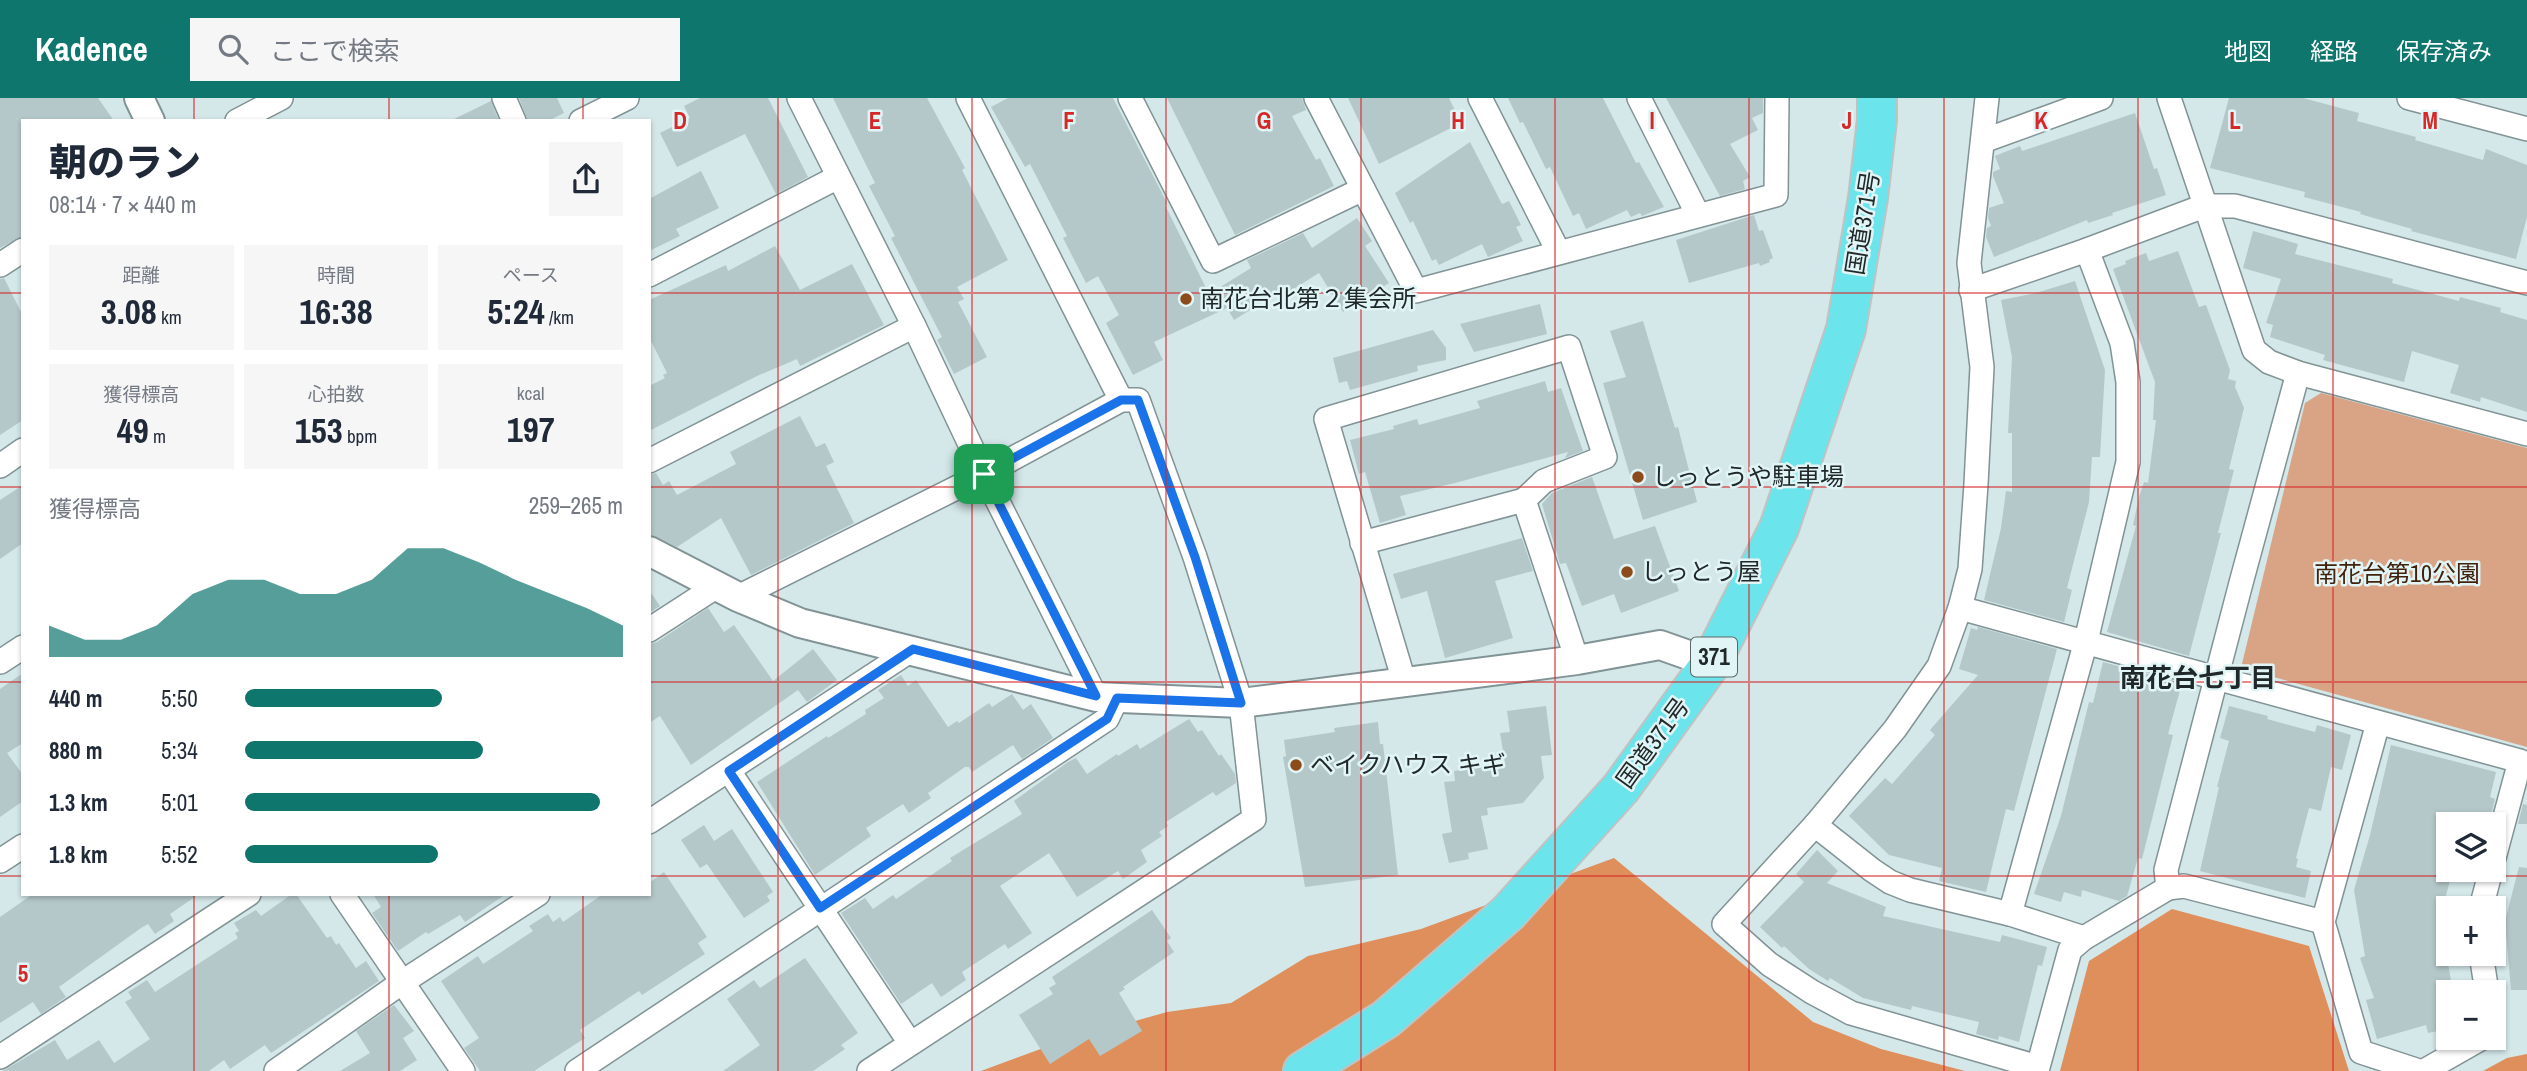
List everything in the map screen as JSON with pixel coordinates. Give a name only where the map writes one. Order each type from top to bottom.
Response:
[{"type":"highway","name":"国道371号","points":[[1303,1071],[1386,1019],[1508,913],[1621,788],[1711,663],[1779,528],[1846,329],[1868,198],[1878,105]]},
{"type":"street","points":[[139,98],[149,119]]},
{"type":"street","points":[[241,119],[281,98]]},
{"type":"street","points":[[504,98],[513,119]]},
{"type":"street","points":[[585,119],[627,98]]},
{"type":"street","points":[[577,1071],[1107,719],[1106,697],[984,474],[914,326],[799,98]]},
{"type":"street","points":[[968,98],[1121,400]]},
{"type":"street","points":[[1130,98],[1213,261],[1363,190]]},
{"type":"street","points":[[1316,98],[1416,291],[1776,195],[1777,98]]},
{"type":"street","points":[[1480,98],[1559,251]]},
{"type":"street","points":[[1639,98],[1698,215]]},
{"type":"street","points":[[1987,98],[1969,263],[1982,367],[1970,569],[1960,608],[1939,666],[1919,696],[1815,825],[1724,924],[1769,964],[1851,1013],[2038,1067],[2070,950],[2084,938],[2168,888],[2184,886],[2323,922]]},
{"type":"street","points":[[1983,141],[2101,98]]},
{"type":"street","points":[[2169,98],[2254,350],[2270,362],[2298,373],[2527,434]]},
{"type":"street","points":[[2409,98],[2527,129]]},
{"type":"street","points":[[651,274],[838,177]]},
{"type":"street","points":[[1971,290],[2087,250],[2204,205],[2235,206],[2527,283]]},
{"type":"street","points":[[2010,914],[2086,641],[2128,462],[2128,382],[2122,343],[2087,250]]},
{"type":"street","points":[[0,265],[21,251]]},
{"type":"street","points":[[651,460],[914,326]]},
{"type":"street","points":[[1362,543],[1524,500],[1544,481],[1605,457],[1569,347],[1326,419],[1362,543],[1404,681]]},
{"type":"street","points":[[2168,888],[2166,870],[2298,373]]},
{"type":"street","points":[[651,629],[727,591],[984,474],[1121,400],[1138,400],[1195,557],[1241,703],[1254,819],[869,1071]]},
{"type":"street","points":[[0,466],[21,451]]},
{"type":"street","points":[[1524,500],[1577,660]]},
{"type":"street","points":[[651,552],[727,591],[800,623],[1106,697],[1241,703],[1577,660],[1660,645],[1711,663]]},
{"type":"street","points":[[1960,608],[2520,761],[2506,813]]},
{"type":"street","points":[[0,662],[21,648]]},
{"type":"street","points":[[651,821],[913,649]]},
{"type":"street","points":[[2378,723],[2323,922],[2361,1052],[2418,1071]]},
{"type":"street","points":[[729,771],[910,1043]]},
{"type":"street","points":[[1815,825],[1890,881],[1910,890],[2010,914],[2084,938]]},
{"type":"street","points":[[0,861],[21,847]]},
{"type":"street","points":[[0,1057],[246,896]]},
{"type":"street","points":[[343,896],[463,1071]]},
{"type":"street","points":[[276,1071],[401,983],[535,896]]},
{"type":"street","points":[[2424,1071],[2461,1050]]},
{"type":"green space","name":"南花台第10公園","points":[[2321,393],[2527,448],[2527,747],[2241,668],[2305,403]]},
{"type":"shaded area","points":[[1614,858],[1813,1022],[1881,1049],[1965,1071],[981,1071],[1057,1043],[1167,1012],[1231,1003],[1308,956],[1421,929]]},
{"type":"shaded area","points":[[2172,909],[2309,946],[2349,1071],[2060,1071],[2089,961]]},
{"type":"shaded area","points":[[2527,1054],[2527,1071],[2483,1071],[2507,1058]]},
{"type":"building","points":[[0,98],[98,98],[113,119],[21,119],[21,237],[0,248]]},
{"type":"building","points":[[519,98],[557,98],[564,113],[552,119],[527,119]]},
{"type":"building","points":[[700,98],[768,98],[808,177],[776,194],[745,134],[677,167],[660,133],[690,118],[684,106]]},
{"type":"building","points":[[833,98],[927,98],[965,168],[962,170],[1008,260],[957,287],[964,299],[958,302],[987,357],[954,374],[937,340],[942,337],[891,238],[895,236],[869,186],[875,183]]},
{"type":"building","points":[[1008,98],[1113,98],[1167,203],[1165,205],[1209,294],[1251,268],[1247,260],[1303,233],[1312,248],[1357,218],[1372,241],[1365,246],[1389,283],[1343,312],[1319,273],[1287,293],[1284,289],[1234,320],[1227,308],[1154,342],[1163,360],[1133,375],[1106,323],[1119,315],[1098,276],[1086,283],[1063,238],[1067,236],[1030,164],[1025,167],[991,107]]},
{"type":"building","points":[[1167,98],[1302,98],[1306,110],[1292,116],[1316,160],[1320,158],[1334,186],[1235,235]]},
{"type":"building","points":[[1348,98],[1449,98],[1461,123],[1379,164]]},
{"type":"building","points":[[1508,98],[1603,98],[1636,163],[1639,162],[1664,207],[1642,216],[1640,213],[1631,217],[1627,210],[1586,229],[1579,213],[1573,216],[1550,167],[1546,169]]},
{"type":"building","points":[[1666,98],[1763,98],[1763,113],[1752,118],[1758,130],[1730,144],[1750,177],[1743,181],[1745,189],[1720,196]]},
{"type":"building","points":[[2229,98],[2303,98],[2359,113],[2357,121],[2416,137],[2415,140],[2483,160],[2486,149],[2527,165],[2527,217],[2516,259],[2411,231],[2412,229],[2360,214],[2361,212],[2304,197],[2305,192],[2210,168]]},
{"type":"building","points":[[491,101],[498,119],[454,119]]},
{"type":"building","points":[[2135,113],[2166,195],[2088,223],[2087,220],[1994,257],[1986,237],[1987,228],[1991,226],[1989,208],[2004,203],[1993,176],[1993,172],[2000,169],[1995,156],[2020,146],[2022,151]]},
{"type":"building","points":[[1470,142],[1502,204],[1509,201],[1521,225],[1516,227],[1523,241],[1488,257],[1482,244],[1439,265],[1436,259],[1432,261],[1413,221],[1410,223],[1395,193]]},
{"type":"building","points":[[701,171],[719,208],[676,229],[680,236],[651,250],[651,198]]},
{"type":"building","points":[[1754,215],[1759,231],[1763,230],[1773,258],[1770,262],[1689,283],[1676,240]]},
{"type":"building","points":[[2253,231],[2298,244],[2295,254],[2393,279],[2392,283],[2459,301],[2460,297],[2501,308],[2500,312],[2527,320],[2527,412],[2481,397],[2480,402],[2450,393],[2459,365],[2412,351],[2404,382],[2323,360],[2325,355],[2270,337],[2273,325],[2266,323],[2281,279],[2243,268]]},
{"type":"building","points":[[775,246],[800,290],[852,264],[884,325],[800,366],[797,359],[757,376],[651,430],[651,385],[665,378],[663,375],[667,373],[651,341],[651,299],[726,265],[728,271]]},
{"type":"building","points":[[2178,251],[2199,307],[2206,305],[2230,370],[2228,379],[2236,381],[2235,387],[2244,408],[2229,469],[2234,470],[2218,533],[2221,533],[2189,656],[2107,632],[2136,526],[2133,525],[2139,497],[2144,482],[2148,483],[2156,420],[2153,420],[2155,382],[2113,269],[2146,253],[2149,261]]},
{"type":"building","points":[[4,278],[21,312],[21,421],[0,435],[0,279]]},
{"type":"building","points":[[2075,281],[2105,370],[2100,457],[2092,457],[2089,502],[2067,588],[2072,590],[2064,622],[1984,600],[2001,528],[2006,491],[2012,492],[2012,433],[2008,433],[2012,357],[2001,300]]},
{"type":"building","points":[[1540,304],[1547,334],[1474,352],[1460,324]]},
{"type":"building","points":[[1643,321],[1675,428],[1678,427],[1697,502],[1643,520],[1603,383],[1626,377],[1610,331]]},
{"type":"building","points":[[1433,330],[1446,348],[1446,360],[1417,366],[1418,371],[1350,390],[1347,381],[1339,383],[1333,358]]},
{"type":"building","points":[[1545,381],[1548,392],[1561,388],[1583,451],[1565,458],[1568,452],[1400,496],[1406,515],[1380,523],[1365,472],[1359,474],[1350,440],[1394,429],[1393,426],[1417,419],[1419,425],[1480,408],[1477,401]]},
{"type":"building","points":[[800,416],[816,447],[825,443],[834,462],[826,466],[854,523],[751,575],[721,518],[677,547],[651,535],[651,474],[656,473],[663,485],[669,481],[677,495],[736,464],[730,452]]},
{"type":"building","points":[[1592,477],[1614,539],[1655,526],[1679,591],[1621,613],[1614,594],[1582,606],[1566,563],[1560,564],[1542,504],[1552,493]]},
{"type":"building","points":[[21,486],[21,544],[0,559],[0,500]]},
{"type":"building","points":[[1522,538],[1533,571],[1495,581],[1513,638],[1445,658],[1427,591],[1401,599],[1393,574]]},
{"type":"building","points":[[651,593],[660,606],[651,612]]},
{"type":"building","points":[[708,608],[724,632],[734,625],[773,681],[813,649],[837,680],[807,702],[798,690],[691,765],[660,716],[651,722],[651,644]]},
{"type":"building","points":[[1978,627],[2057,649],[2014,811],[2006,809],[1986,892],[1939,881],[1942,868],[1889,855],[1849,816],[1885,778],[1892,784],[1935,735],[1930,730],[1978,675],[1959,669],[1971,628],[1977,630]]},
{"type":"building","points":[[2103,662],[2182,683],[2168,734],[2173,735],[2142,859],[2138,858],[2127,896],[2119,901],[2082,890],[2081,897],[2064,892],[2061,902],[2034,894],[2061,816],[2089,702],[2093,703]]},
{"type":"building","points":[[21,674],[21,744],[7,753],[21,772],[21,802],[0,817],[0,689]]},
{"type":"building","points":[[901,675],[908,686],[916,680],[948,727],[957,721],[959,723],[989,703],[992,707],[1012,694],[1023,710],[1031,704],[1053,738],[1022,759],[1013,745],[972,772],[969,767],[965,767],[928,793],[931,798],[909,813],[903,804],[866,828],[871,836],[815,875],[757,782],[866,714],[865,710],[884,698],[878,690]]},
{"type":"building","points":[[1546,706],[1552,755],[1541,756],[1544,778],[1523,803],[1487,808],[1488,815],[1481,816],[1488,849],[1468,853],[1469,859],[1449,863],[1442,834],[1452,832],[1444,782],[1455,781],[1454,771],[1505,763],[1500,733],[1510,732],[1507,711]]},
{"type":"building","points":[[2229,706],[2315,732],[2317,725],[2351,735],[2342,770],[2331,767],[2321,811],[2309,808],[2296,858],[2296,867],[2311,871],[2305,898],[2200,871],[2229,741],[2220,738]]},
{"type":"building","points":[[1189,719],[1198,732],[1202,730],[1219,756],[1221,754],[1235,774],[1236,783],[1216,796],[1213,792],[1166,822],[1168,826],[1159,832],[1162,836],[1141,850],[1147,862],[1123,879],[1118,871],[1077,897],[1049,853],[1000,886],[1032,933],[1008,949],[1005,944],[962,972],[966,980],[941,997],[932,983],[901,1004],[841,913],[865,898],[873,909],[893,895],[896,899],[952,861],[950,858],[1022,814],[1014,801],[1068,762],[1076,758],[1087,774],[1117,754],[1118,756],[1137,744],[1140,749]]},
{"type":"building","points":[[1378,722],[1380,744],[1383,744],[1398,875],[1305,887],[1283,757],[1286,756],[1284,740],[1335,732],[1334,728]]},
{"type":"building","points":[[2391,745],[2496,772],[2490,797],[2495,799],[2492,812],[2436,812],[2436,882],[2450,882],[2446,896],[2436,896],[2436,966],[2448,966],[2451,980],[2436,980],[2436,1031],[2428,1033],[2426,1025],[2377,1039],[2366,1000],[2374,998],[2360,958],[2365,956],[2354,890]]},
{"type":"building","points":[[2523,804],[2527,805],[2527,824],[2518,824]]},
{"type":"building","points":[[704,825],[714,841],[732,829],[773,892],[767,896],[770,901],[744,918],[707,864],[700,868],[681,840]]},
{"type":"building","points":[[1817,850],[1838,871],[1827,883],[1886,907],[1883,916],[2000,942],[2002,935],[2047,947],[2042,966],[2038,965],[2019,1042],[1999,1036],[1998,1040],[1976,1034],[1979,1022],[1863,998],[1830,978],[1828,981],[1809,969],[1784,946],[1782,948],[1760,927],[1804,882],[1796,874]]},
{"type":"building","points":[[2519,867],[2527,868],[2527,990],[2511,990],[2506,917]]},
{"type":"building","points":[[664,872],[707,937],[698,943],[705,954],[642,995],[639,991],[580,1030],[585,1038],[534,1071],[480,1071],[464,1048],[479,1038],[441,981],[478,956],[483,964],[533,931],[529,926],[548,914],[553,922],[560,917],[563,922],[600,896],[651,896],[651,882]]},
{"type":"building","points":[[30,896],[196,896],[170,914],[174,921],[155,934],[148,924],[59,987],[66,997],[41,1014],[33,1002],[0,1023],[0,917]]},
{"type":"building","points":[[289,896],[297,896],[327,938],[331,936],[336,945],[339,943],[356,968],[366,961],[379,981],[271,1053],[265,1045],[230,1069],[224,1060],[209,1071],[3,1071],[55,1040],[67,1060],[99,1040],[114,1063],[150,1039],[125,1002],[132,998],[128,992],[147,980],[155,992],[238,938],[235,933],[239,931],[234,923],[256,910],[261,916]]},
{"type":"building","points":[[374,896],[503,896],[465,922],[460,915],[428,934],[426,932],[398,951],[372,913],[381,907]]},
{"type":"building","points":[[1152,910],[1171,938],[1167,941],[1174,952],[1123,987],[1125,989],[1119,993],[1142,1031],[1100,1056],[1089,1039],[1050,1064],[1019,1015],[1053,994],[1049,988],[1056,984],[1052,977]]},
{"type":"building","points":[[805,958],[858,1033],[841,1045],[845,1049],[813,1071],[723,1071],[760,1045],[727,999],[754,980],[760,988]]},
{"type":"building","points":[[394,1005],[414,1031],[403,1038],[417,1060],[400,1071],[340,1071],[370,1053],[356,1031]]},
{"type":"place","name":"南花台北第２集会所","points":[[1186,299]]},
{"type":"place","name":"しっとうや駐車場","points":[[1638,477]]},
{"type":"place","name":"しっとう屋","points":[[1627,572]]},
{"type":"place","name":"ベイクハウス キギ","points":[[1296,765]]},
{"type":"district","name":"南花台七丁目","points":[[2198,678]]},
{"type":"route","points":[[1121,400],[1138,400],[1195,557],[1241,703],[1117,698],[1107,719],[820,908],[729,771],[913,649],[1096,696],[984,474],[1121,400]]}]
